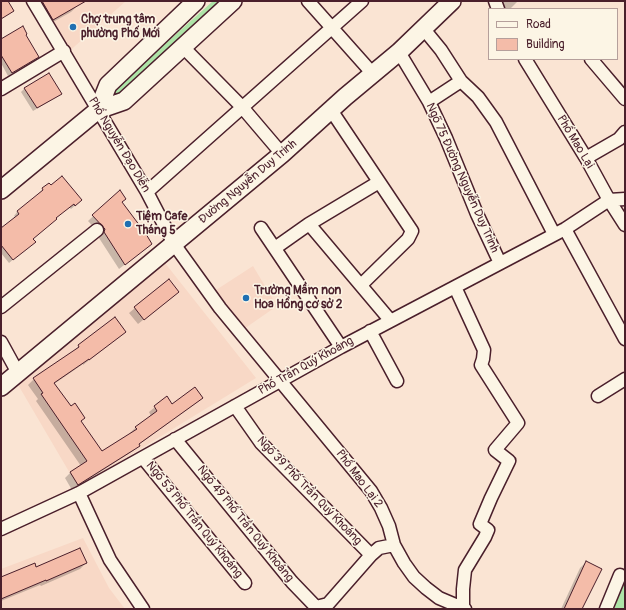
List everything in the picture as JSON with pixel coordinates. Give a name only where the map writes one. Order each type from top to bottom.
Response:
[{"type":"street","name":"Phố Nguyễn Đạo Diễn","points":[[33,1],[147,192],[174,244],[220,308],[280,381]]},
{"type":"street","points":[[98,110],[108,85],[196,1]]},
{"type":"street","points":[[308,1],[373,74]]},
{"type":"street","points":[[147,192],[362,1]]},
{"type":"street","name":"Đường Nguyễn Duy Trinh","points":[[1,387],[282,154],[330,110],[399,52],[452,1]]},
{"type":"street","points":[[1,190],[98,110],[124,101],[232,2]]},
{"type":"street","points":[[423,28],[442,50],[460,81],[478,97],[496,122],[625,339]]},
{"type":"street","points":[[184,47],[242,107],[282,154]]},
{"type":"street","points":[[1,89],[64,51]]},
{"type":"street","name":"Ngõ 75 Đường Nguyễn Duy Trinh","points":[[399,52],[429,102],[446,138],[477,214],[500,263]]},
{"type":"street","name":"Phố Mao Lại","points":[[527,60],[586,158],[608,200],[625,225]]},
{"type":"street","points":[[592,60],[625,99]]},
{"type":"street","points":[[429,102],[460,81]]},
{"type":"street","points":[[330,110],[412,231],[408,239],[360,285]]},
{"type":"street","points":[[586,158],[619,139],[625,132]]},
{"type":"street","points":[[275,248],[309,224],[379,182]]},
{"type":"street","points":[[608,200],[625,199]]},
{"type":"street","name":"Phố Trần Quý Khoáng","points":[[1,529],[79,493],[390,320],[560,231],[608,200]]},
{"type":"street","points":[[309,224],[390,320]]},
{"type":"street","points":[[261,228],[341,347]]},
{"type":"street","points":[[1,308],[98,230]]},
{"type":"street","points":[[455,287],[484,350],[481,365],[518,423],[495,450],[508,461],[488,503],[480,524],[488,530],[465,570],[463,589],[464,609]]},
{"type":"street","points":[[370,331],[397,381]]},
{"type":"street","points":[[1,342],[18,373]]},
{"type":"street","points":[[598,396],[625,379]]},
{"type":"street","name":"Phố Mao Lại 2","points":[[280,381],[370,491],[390,526],[394,545],[408,568],[426,588],[439,598],[464,609]]},
{"type":"street","name":"Ngõ 39 Phố Trần Quý Khoáng","points":[[235,406],[261,443],[371,555]]},
{"type":"street","name":"Ngõ 49 Phố Trần Quý Khoáng","points":[[175,439],[292,582],[316,607],[328,604],[371,555]]},
{"type":"street","name":"Ngõ 53 Phố Trần Quý Khoáng","points":[[143,458],[245,583]]},
{"type":"street","points":[[79,493],[110,560],[143,609]]},
{"type":"street","points":[[371,555],[380,548],[394,545]]},
{"type":"street","points":[[606,609],[620,575]]},
{"type":"shaded area","name":"Chợ trung tâm phường Phố Mới","points":[[35,1],[126,1],[66,54]]},
{"type":"shaded area","points":[[165,263],[256,378],[78,487],[17,383]]},
{"type":"shaded area","name":"Trường Mầm non Hoa Hồng cơ sở 2","points":[[253,266],[277,306],[241,331],[216,290]]},
{"type":"shaded area","points":[[83,538],[109,588],[125,609],[1,609],[1,569]]},
{"type":"green space","points":[[213,1],[223,1],[119,97],[113,94],[115,89]]},
{"type":"green space","points":[[625,580],[625,609],[614,609]]},
{"type":"building","points":[[1,1],[8,1],[14,11],[1,19]]},
{"type":"building","points":[[42,1],[86,1],[53,20]]},
{"type":"building","points":[[23,26],[27,34],[26,35],[39,57],[12,73],[1,55],[1,39]]},
{"type":"building","points":[[49,73],[62,94],[37,108],[24,88]]},
{"type":"building","points":[[62,176],[82,200],[75,206],[74,204],[56,218],[57,219],[33,239],[36,242],[13,260],[1,245],[1,228],[19,214],[17,211],[43,190],[42,188],[49,183],[51,185]]},
{"type":"building","points":[[120,190],[126,199],[122,202],[152,244],[125,265],[104,232],[105,229],[92,215]]},
{"type":"building","points":[[169,279],[179,292],[144,320],[134,307]]},
{"type":"building","points":[[115,317],[126,332],[89,360],[54,383],[71,406],[75,403],[85,418],[81,421],[102,451],[137,429],[135,427],[157,411],[154,406],[167,396],[172,404],[195,387],[203,398],[139,444],[140,446],[78,485],[70,472],[87,461],[41,394],[43,393],[33,378],[79,347],[78,345]]},
{"type":"building","points":[[80,548],[87,563],[1,599],[1,577],[35,563],[36,567]]},
{"type":"building","points":[[586,561],[602,569],[582,609],[564,609]]},
{"type":"place","name":"Chợ trung tâm phường Phố Mới","points":[[73,27]]},
{"type":"place","name":"Tiệm Cafe Tháng 5","points":[[128,224]]},
{"type":"place","name":"Trường Mầm non Hoa Hồng cơ sở 2","points":[[246,298]]}]
